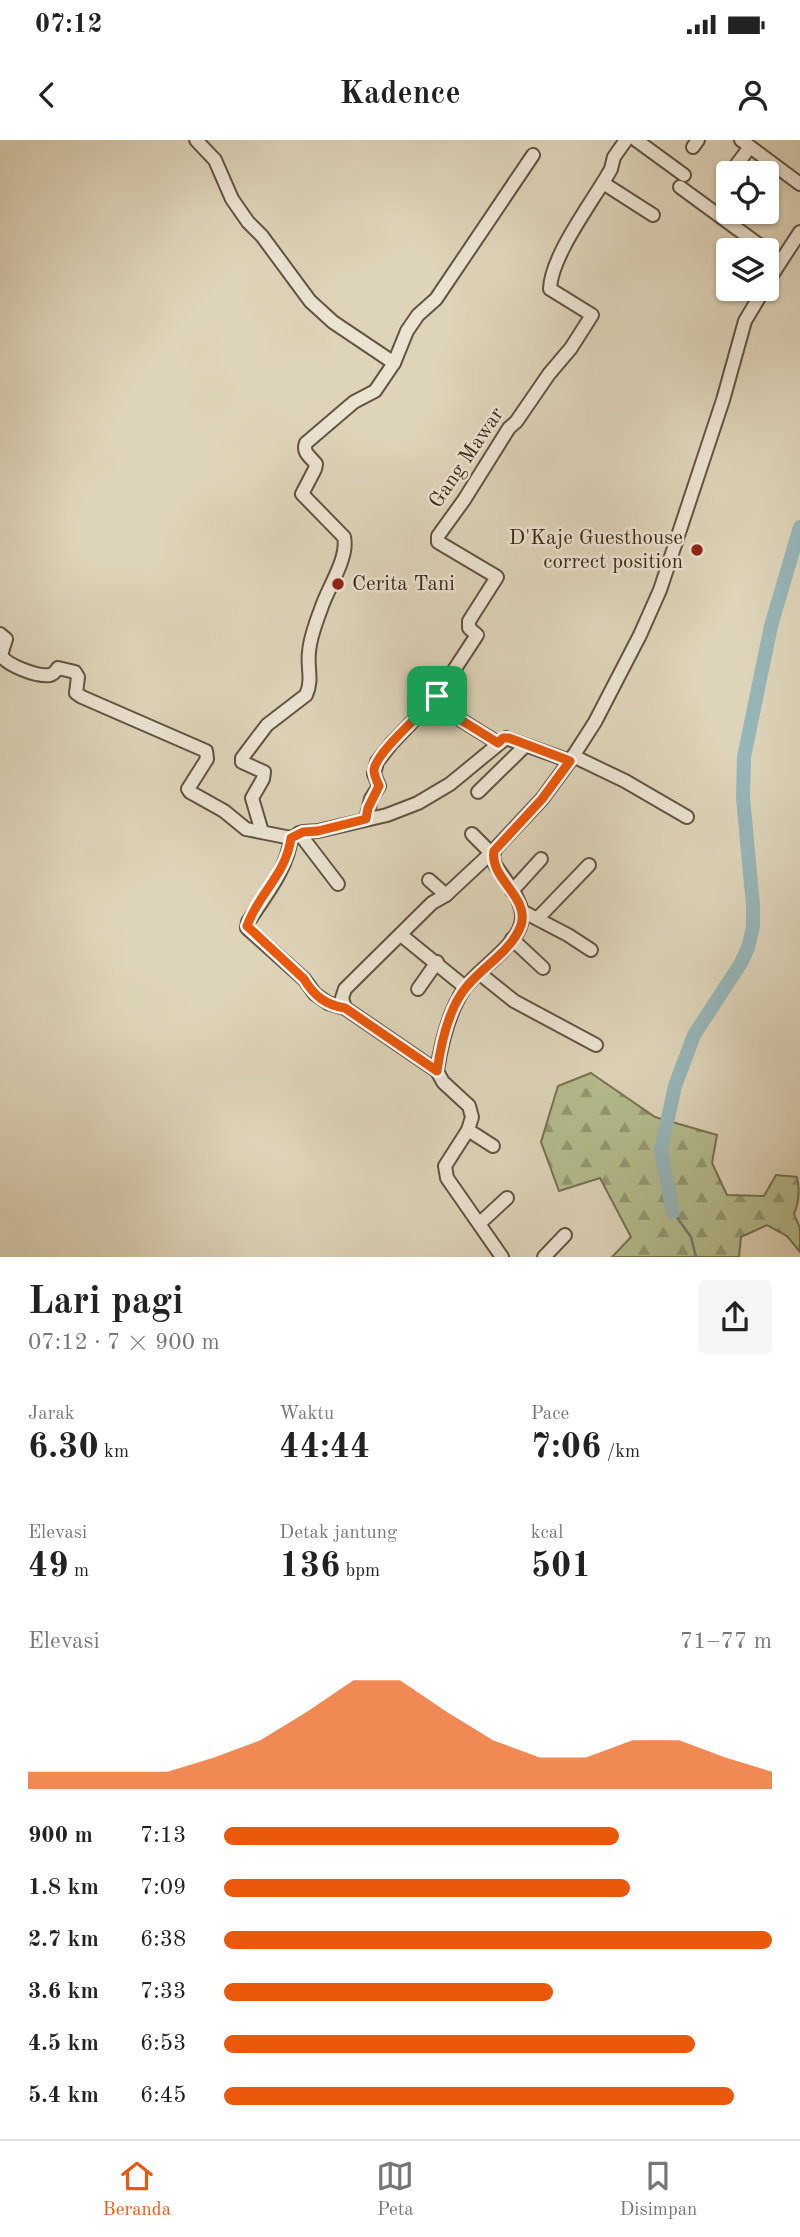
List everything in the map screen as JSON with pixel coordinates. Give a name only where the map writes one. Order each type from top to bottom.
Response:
[{"type":"street","points":[[196,140],[215,160],[232,199],[248,222],[262,236],[310,301],[333,322],[394,363]]},
{"type":"street","points":[[626,141],[682,181],[750,238]]},
{"type":"street","name":"Gang Mawar","points":[[366,819],[368,808],[379,786],[374,774],[377,762],[437,696],[475,639],[477,633],[469,628],[468,621],[497,577],[438,542],[438,537],[509,428],[571,348],[592,315],[550,289],[550,286],[555,265],[611,169],[614,157],[626,141]]},
{"type":"street","points":[[737,161],[746,143],[800,184]]},
{"type":"street","points":[[262,832],[252,798],[264,772],[242,762],[242,758],[267,725],[306,695],[311,675],[310,646],[344,547],[344,537],[302,495],[316,464],[304,447],[350,405],[375,391],[394,363],[407,331],[418,315],[436,299],[533,155]]},
{"type":"street","points":[[603,183],[653,215]]},
{"type":"street","points":[[779,265],[800,232]]},
{"type":"street","points":[[345,1008],[342,998],[345,989],[432,903],[446,895],[492,854],[542,799],[595,722],[656,601],[723,400],[745,321],[757,301]]},
{"type":"street","points":[[0,634],[6,639],[1,656],[4,660],[24,670],[49,675],[58,668],[75,672],[78,674],[76,693],[82,697],[206,751],[207,759],[189,785],[190,792],[224,811],[241,826],[262,832],[295,836],[406,808],[440,791],[478,763],[503,738],[572,758],[625,781],[687,817]]},
{"type":"street","points":[[437,696],[461,720],[498,743]]},
{"type":"street","points":[[478,792],[525,746]]},
{"type":"street","points":[[437,1071],[450,1018],[465,987],[512,939],[521,925],[522,911],[512,891],[494,863],[492,854],[472,834]]},
{"type":"street","points":[[295,836],[338,884]]},
{"type":"street","points":[[295,836],[283,866],[247,926],[304,979],[315,994],[328,1003],[345,1008],[437,1071],[443,1082],[469,1106],[472,1117],[468,1130],[446,1164],[445,1171],[502,1257]]},
{"type":"street","points":[[512,891],[541,859]]},
{"type":"street","points":[[538,918],[589,865]]},
{"type":"street","points":[[429,880],[446,895]]},
{"type":"street","points":[[522,911],[591,950]]},
{"type":"street","points":[[401,935],[465,987]]},
{"type":"street","points":[[512,939],[543,968]]},
{"type":"street","points":[[418,989],[437,962]]},
{"type":"street","points":[[479,973],[514,1001],[596,1045]]},
{"type":"street","points":[[468,1130],[493,1146]]},
{"type":"street","points":[[480,1223],[507,1198]]},
{"type":"street","points":[[544,1257],[565,1235]]},
{"type":"green space","points":[[591,1073],[655,1117],[717,1135],[712,1163],[727,1195],[764,1196],[776,1175],[797,1177],[799,1196],[794,1214],[800,1228],[800,1252],[787,1236],[767,1225],[741,1237],[739,1257],[612,1257],[631,1237],[600,1178],[559,1191],[541,1142],[558,1086]]},
{"type":"waterway","points":[[673,1212],[661,1150],[675,1086],[694,1035],[741,963],[753,927],[743,798],[744,757],[771,626],[800,527]]},
{"type":"waterway","points":[[673,1212],[691,1237],[696,1257]]},
{"type":"place","name":"D'Kaje Guesthouse correct position","points":[[697,550]]},
{"type":"place","name":"Cerita Tani","points":[[338,584]]},
{"type":"route","points":[[437,696],[461,720],[498,743],[503,738],[513,739],[525,746],[570,761],[526,818],[494,851],[494,863],[522,911],[521,925],[505,948],[465,987],[450,1018],[437,1071],[345,1008],[334,1006],[315,994],[304,979],[247,926],[288,856],[291,838],[303,832],[366,819],[371,799],[379,786],[374,774],[377,762],[437,696]]}]
